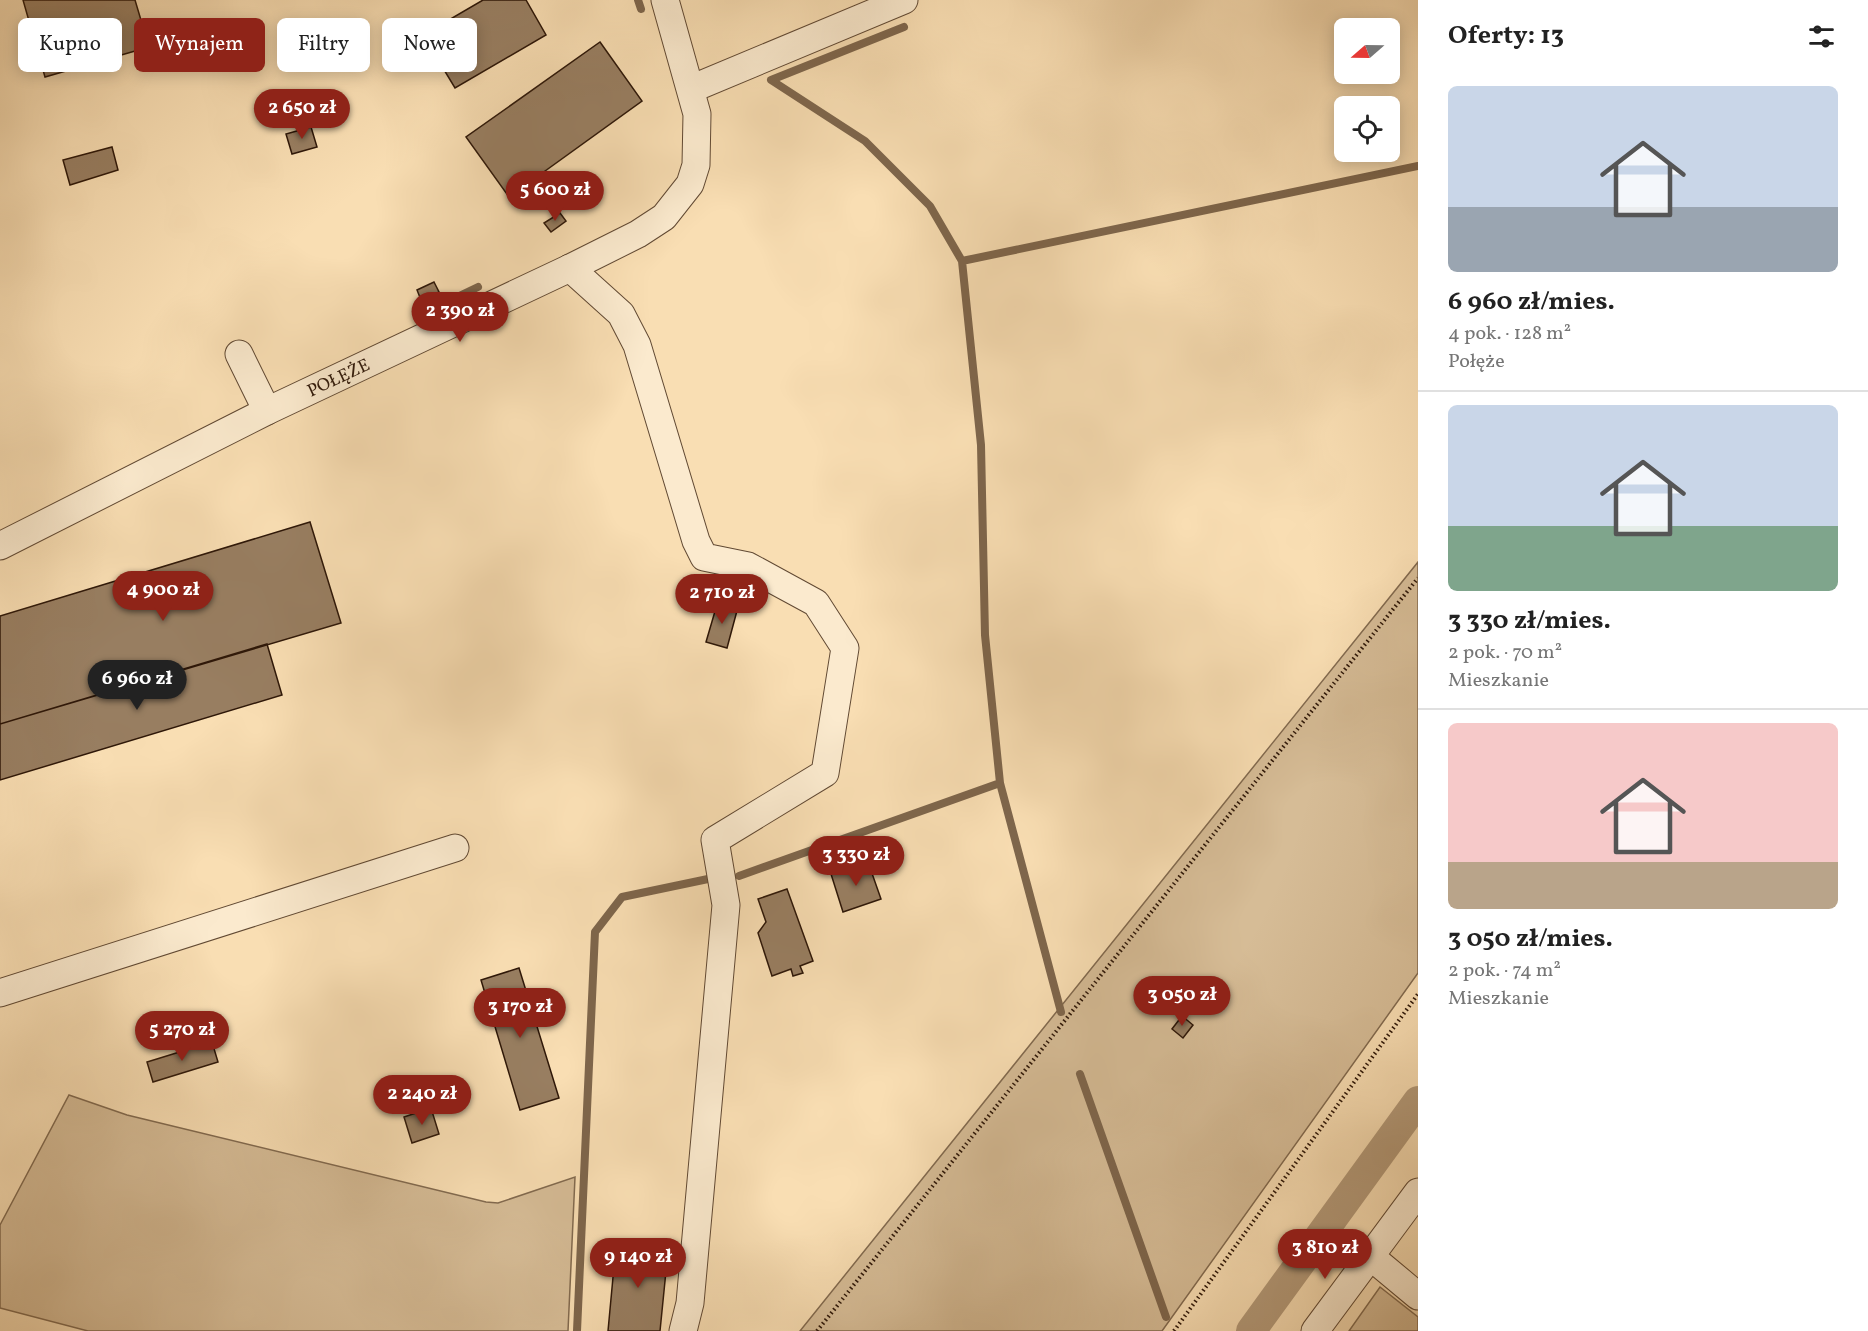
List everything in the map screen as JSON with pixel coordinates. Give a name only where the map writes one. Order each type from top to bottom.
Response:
[{"type":"street","name":"POŁĘŻE","points":[[0,546],[267,411],[570,268],[638,234],[664,216],[677,203],[690,184],[696,165],[697,114],[665,0]]},
{"type":"street","points":[[691,89],[904,0]]},
{"type":"street","points":[[570,268],[621,314],[637,345],[696,540],[704,557],[748,566],[816,603],[845,648],[825,773],[715,840],[726,905],[690,1303],[682,1331]]},
{"type":"street","points":[[239,354],[267,411]]},
{"type":"street","points":[[0,993],[454,848]]},
{"type":"street","points":[[1316,1331],[1418,1192]]},
{"type":"street","points":[[1370,1256],[1418,1296]]},
{"type":"path","points":[[817,1331],[1418,578]]},
{"type":"path","points":[[1174,1331],[1418,994]]},
{"type":"shaded area","points":[[1418,562],[1418,973],[1162,1331],[800,1331]]},
{"type":"shaded area","points":[[69,1095],[127,1115],[486,1202],[498,1203],[575,1177],[568,1331],[88,1331],[0,1308],[0,1225]]},
{"type":"shaded area","points":[[1380,1287],[1418,1317],[1418,1331],[1349,1331]]},
{"type":"building","points":[[23,0],[135,0],[140,18],[134,18],[134,51],[122,55],[122,18],[28,18]]},
{"type":"building","points":[[483,0],[526,0],[546,35],[455,88],[445,72],[477,72],[477,18],[452,18]]},
{"type":"building","points":[[600,42],[642,101],[509,197],[466,137]]},
{"type":"building","points":[[44,72],[62,72],[45,77]]},
{"type":"building","points":[[311,127],[317,147],[292,154],[286,134]]},
{"type":"building","points":[[112,147],[118,170],[70,185],[63,160]]},
{"type":"building","points":[[560,213],[566,221],[551,232],[544,223]]},
{"type":"building","points":[[434,282],[439,292],[421,300],[417,290]]},
{"type":"building","points":[[310,522],[341,623],[0,724],[0,616]]},
{"type":"building","points":[[718,601],[738,607],[727,648],[706,642]]},
{"type":"building","points":[[267,644],[282,695],[0,780],[0,724]]},
{"type":"building","points":[[868,862],[881,899],[843,912],[831,874]]},
{"type":"building","points":[[787,889],[813,961],[800,966],[803,973],[793,976],[791,969],[772,976],[758,933],[766,922],[758,899]]},
{"type":"building","points":[[519,968],[559,1098],[520,1110],[481,980]]},
{"type":"building","points":[[1182,1016],[1193,1025],[1183,1038],[1172,1029]]},
{"type":"building","points":[[212,1042],[218,1062],[153,1082],[147,1062]]},
{"type":"building","points":[[431,1108],[439,1134],[412,1143],[404,1117]]},
{"type":"building","points":[[616,1245],[668,1251],[660,1331],[608,1331]]},
{"type":"waterway","points":[[638,0],[641,9]]},
{"type":"waterway","points":[[904,27],[771,80],[865,141],[930,206],[962,261],[981,445],[985,635],[1000,783],[1061,1012]]},
{"type":"waterway","points":[[962,261],[1418,166]]},
{"type":"waterway","points":[[426,312],[478,287]]},
{"type":"waterway","points":[[739,876],[1000,783]]},
{"type":"waterway","points":[[577,1331],[595,932],[622,897],[708,879]]},
{"type":"waterway","points":[[1080,1074],[1166,1317]]},
{"type":"waterway","points":[[1251,1331],[1418,1101]]}]
